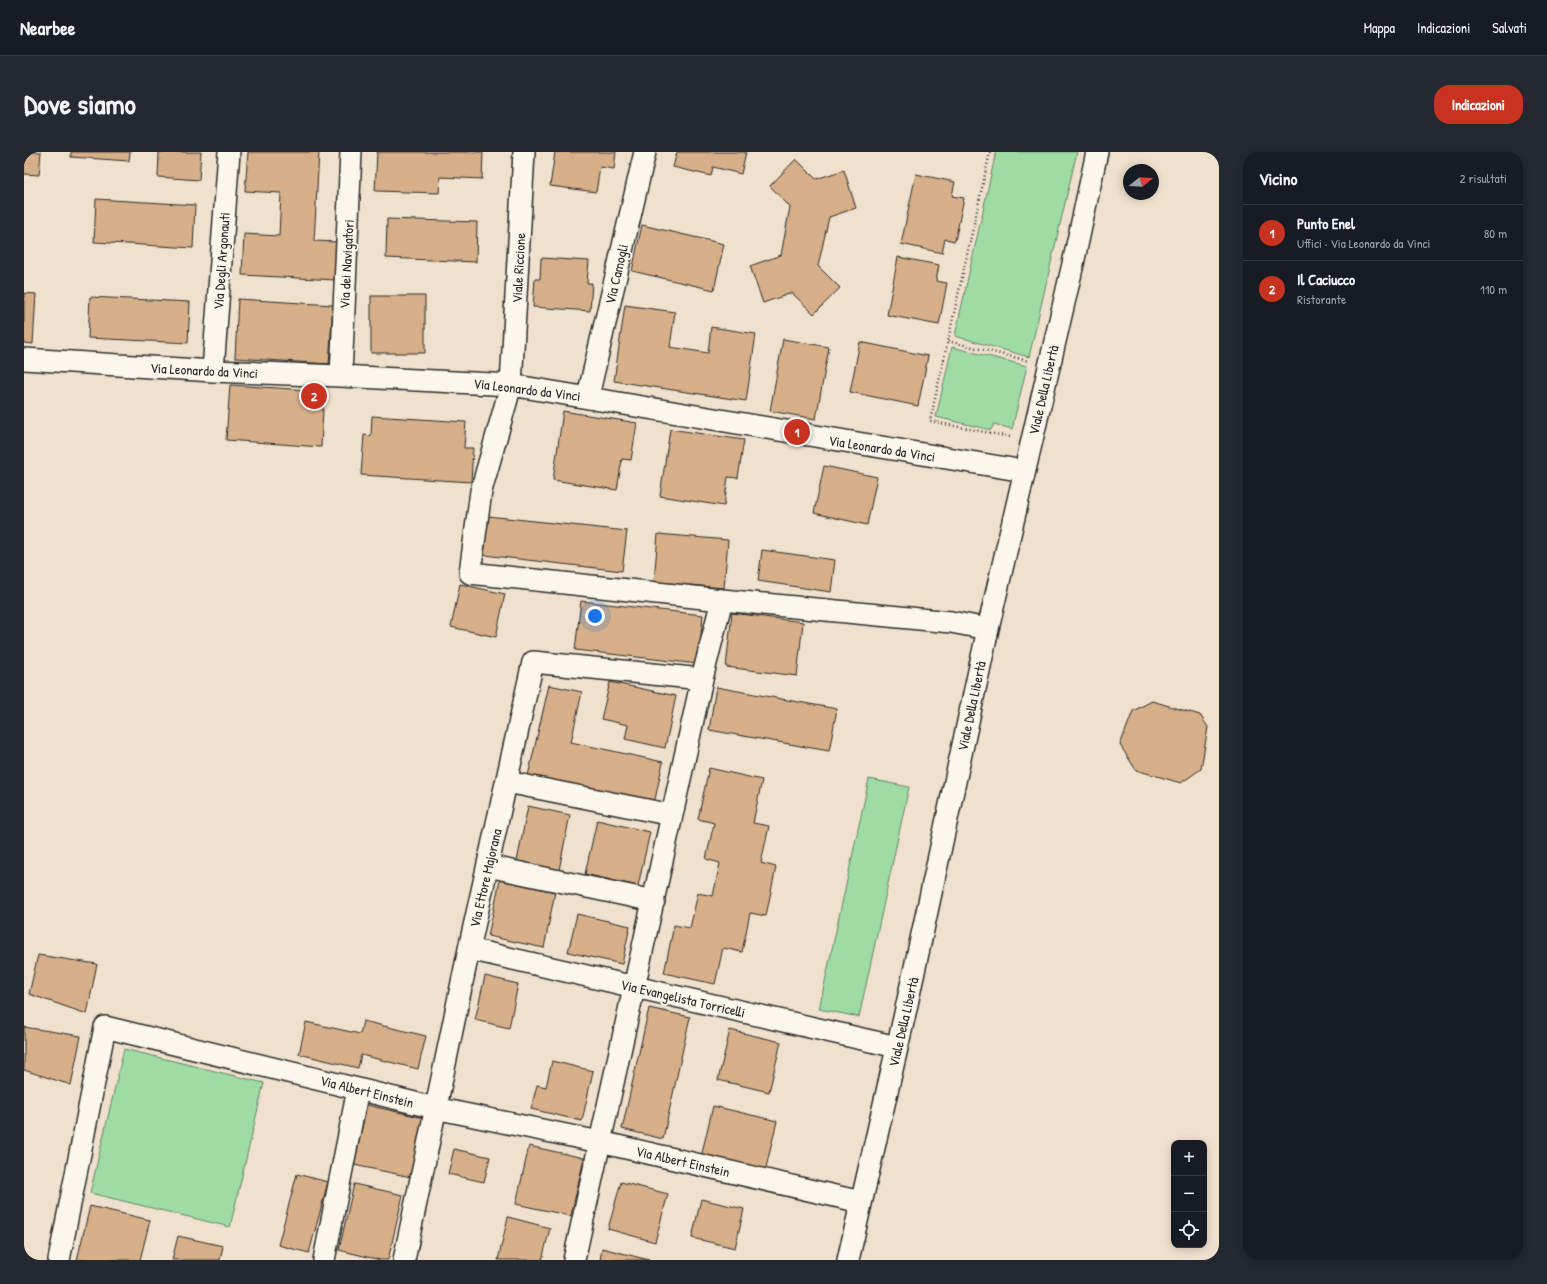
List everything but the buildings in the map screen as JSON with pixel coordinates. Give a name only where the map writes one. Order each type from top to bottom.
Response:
[{"type":"street","name":"Via Degli Argonauti","points":[[213,371],[229,152]]},
{"type":"street","name":"Via dei Navigatori","points":[[341,376],[351,152]]},
{"type":"street","name":"Viale Riccione","points":[[524,152],[512,385],[481,491],[470,573],[722,600]]},
{"type":"street","name":"Via Camogli","points":[[588,396],[645,152]]},
{"type":"street","name":"Viale Della Libertà","points":[[848,1260],[897,1047],[988,629],[1073,264],[1097,152]]},
{"type":"street","name":"Via Leonardo da Vinci","points":[[24,359],[213,371],[512,385],[588,396],[754,426],[1024,471]]},
{"type":"street","points":[[574,1260],[702,679],[722,600],[951,622],[988,629]]},
{"type":"street","name":"Via Ettore Majorana","points":[[404,1260],[469,949],[533,662],[702,679]]},
{"type":"street","points":[[507,782],[672,816]]},
{"type":"street","points":[[488,866],[654,901]]},
{"type":"street","name":"Via Evangelista Torricelli","points":[[469,949],[897,1047]]},
{"type":"street","name":"Via Albert Einstein","points":[[59,1260],[105,1027],[435,1108],[600,1142],[861,1202]]},
{"type":"street","points":[[324,1260],[358,1089]]},
{"type":"path","points":[[990,152],[930,421],[1010,437]]},
{"type":"path","points":[[948,341],[1049,366]]},
{"type":"green space","points":[[996,152],[1077,152],[1029,357],[955,336]]},
{"type":"green space","points":[[952,347],[1027,366],[1012,429],[994,424],[991,430],[936,417]]},
{"type":"green space","points":[[869,779],[909,787],[859,1017],[819,1009]]},
{"type":"green space","points":[[124,1049],[264,1083],[230,1227],[90,1193]]},
{"type":"place","name":"Il Caciucco","points":[[314,396]]},
{"type":"place","name":"Punto Enel","points":[[797,432]]}]
